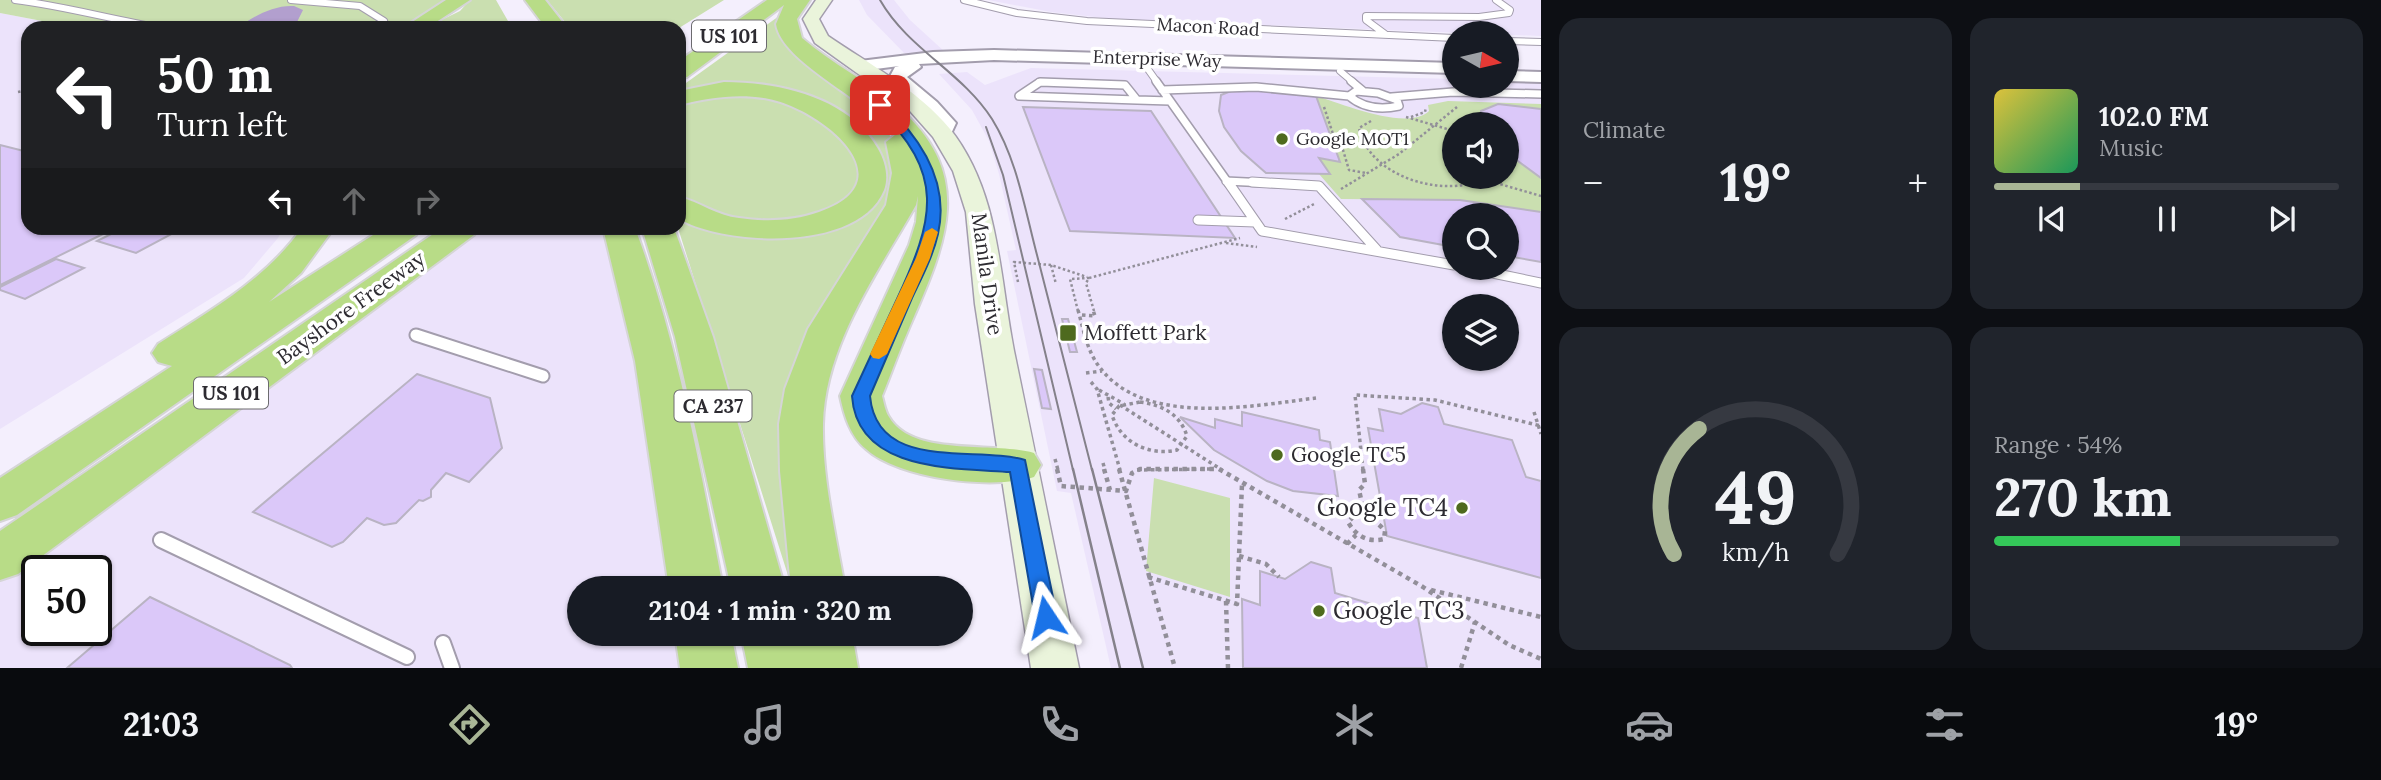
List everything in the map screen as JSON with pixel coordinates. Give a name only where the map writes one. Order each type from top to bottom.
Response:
[{"type":"highway","points":[[425,21],[460,0]]},
{"type":"highway","points":[[535,0],[552,21]]},
{"type":"highway","name":"US 101","points":[[686,67],[779,0]]},
{"type":"highway","points":[[800,0],[786,16],[786,29],[793,42],[870,81],[923,156],[932,190],[934,210],[931,233],[923,258],[861,396],[862,414],[873,431],[894,447],[916,456],[949,461],[1037,462]]},
{"type":"highway","points":[[816,576],[803,471],[801,424],[806,389],[827,329],[892,223],[906,189],[905,157],[900,141],[870,81]]},
{"type":"highway","points":[[686,97],[706,92],[740,90],[773,92],[797,99],[824,111],[857,137],[871,170],[871,186],[863,201],[847,212],[802,228],[776,230],[727,226],[686,210]]},
{"type":"highway","points":[[0,478],[34,451],[240,306],[291,262],[312,235]]},
{"type":"highway","name":"Bayshore Freeway","points":[[0,502],[395,235]]},
{"type":"highway","name":"Bayshore Freeway","points":[[0,559],[453,235]]},
{"type":"highway","name":"CA 237","points":[[621,235],[652,351],[683,504],[694,576]]},
{"type":"highway","name":"CA 237","points":[[660,235],[694,337],[755,576]]},
{"type":"highway","points":[[705,646],[709,668]]},
{"type":"highway","points":[[771,646],[777,668]]},
{"type":"highway","points":[[826,646],[829,668]]},
{"type":"main road","name":"Manila Drive","points":[[824,0],[813,13],[812,25],[821,39],[870,81],[910,101],[942,134],[965,170],[979,212],[990,304],[1037,462],[1055,668]]},
{"type":"street","name":"Enterprise Way","points":[[870,81],[974,55],[1442,75]]},
{"type":"street","name":"Enterprise Way","points":[[870,81],[913,67],[998,63],[1143,62],[1442,68]]},
{"type":"street","points":[[913,67],[901,71],[898,78],[931,106],[946,124],[942,134]]},
{"type":"street","points":[[1519,69],[1541,70]]},
{"type":"street","points":[[1519,76],[1541,77]]},
{"type":"lane","points":[[15,0],[57,5],[119,21]]},
{"type":"lane","points":[[291,0],[360,6],[382,21]]},
{"type":"lane","name":"Macon Road","points":[[964,0],[1017,13],[1087,22],[1442,37]]},
{"type":"lane","points":[[1387,35],[1366,20],[1366,16],[1479,17],[1510,13],[1510,10],[1496,0]]},
{"type":"lane","points":[[1519,41],[1541,42]]},
{"type":"lane","points":[[1143,62],[1262,231],[1442,263]]},
{"type":"lane","points":[[1340,71],[1363,91]]},
{"type":"lane","points":[[1137,100],[1125,85],[1040,82],[1019,96],[1071,98],[1137,100],[1170,101]]},
{"type":"lane","points":[[1162,90],[1203,85],[1256,85],[1349,96],[1363,105],[1389,108],[1399,106],[1392,97]]},
{"type":"lane","points":[[1349,96],[1352,92],[1363,91],[1392,97],[1442,94]]},
{"type":"lane","points":[[1519,93],[1541,94]]},
{"type":"lane","points":[[1227,181],[1319,186],[1377,250]]},
{"type":"lane","points":[[1198,220],[1255,222]]},
{"type":"lane","points":[[1519,278],[1541,283]]},
{"type":"lane","points":[[416,335],[542,376]]},
{"type":"lane","points":[[161,540],[407,657]]},
{"type":"lane","points":[[443,643],[452,668]]},
{"type":"path","points":[[1322,98],[1335,140],[1359,140]]},
{"type":"path","points":[[1109,421],[1121,436],[1140,448],[1163,452],[1180,447],[1187,436],[1186,429],[1175,415],[1128,391],[1102,371],[1092,354],[1070,279],[1089,278],[1262,231],[1382,165],[1439,124],[1464,98]]},
{"type":"path","points":[[1400,116],[1442,125]]},
{"type":"path","points":[[1379,118],[1359,128],[1359,140],[1368,153],[1382,165],[1412,179],[1442,186]]},
{"type":"path","points":[[1340,140],[1349,170],[1368,173]]},
{"type":"path","points":[[1519,189],[1541,196]]},
{"type":"path","points":[[1018,282],[1014,262],[1051,265],[1089,278]]},
{"type":"path","points":[[1051,265],[1056,284]]},
{"type":"path","points":[[1082,316],[1095,316],[1086,283],[1089,278]]},
{"type":"path","points":[[1086,373],[1102,371]]},
{"type":"path","points":[[1091,382],[1120,406],[1215,469],[1426,589],[1517,650],[1541,659]]},
{"type":"path","points":[[1097,389],[1109,421],[1148,577],[1175,668]]},
{"type":"path","points":[[1365,517],[1359,490],[1365,484],[1355,395],[1435,400],[1539,425]]},
{"type":"path","points":[[1108,397],[1109,403],[1120,406],[1140,402],[1195,409],[1316,398]]},
{"type":"path","points":[[1109,421],[1120,406]]},
{"type":"path","points":[[1534,412],[1541,435]]},
{"type":"path","points":[[1037,462],[1061,486],[1126,491]]},
{"type":"path","points":[[1103,463],[1111,490]]},
{"type":"path","points":[[1126,491],[1132,473],[1140,469],[1215,469]]},
{"type":"path","points":[[1148,577],[1237,604],[1242,484]]},
{"type":"path","points":[[1354,516],[1365,517],[1382,527],[1384,539],[1376,542],[1356,535],[1348,522],[1354,516]]},
{"type":"path","points":[[1347,544],[1356,535]]},
{"type":"path","points":[[1239,556],[1266,564],[1279,577]]},
{"type":"path","points":[[1426,589],[1541,617]]},
{"type":"path","points":[[1226,601],[1228,668]]},
{"type":"path","points":[[1461,668],[1475,622]]},
{"type":"shaded area","points":[[859,0],[894,0],[910,20],[945,52],[906,55],[867,15]]},
{"type":"shaded area","points":[[988,0],[1541,0],[1541,36],[1519,35],[1519,21],[1442,21],[1442,32],[1113,19],[1051,12]]},
{"type":"shaded area","points":[[294,6],[303,10],[298,21],[248,21],[263,13]]},
{"type":"shaded area","points":[[0,13],[42,21],[21,21],[21,235],[280,235],[244,278],[0,429]]},
{"type":"shaded area","points":[[1031,68],[1442,79],[1442,98],[1519,98],[1519,81],[1541,82],[1541,668],[1111,668],[1071,493],[1057,491],[1007,251],[1016,250],[999,174],[989,141],[972,110],[939,74],[967,72],[985,85]]},
{"type":"shaded area","points":[[453,235],[620,235],[693,576],[567,576],[567,646],[705,646],[709,668],[0,668],[0,559]]},
{"type":"green space","points":[[0,0],[451,0],[416,21],[42,21],[0,13]]},
{"type":"green space","points":[[470,0],[496,0],[508,21],[439,21],[460,11]]},
{"type":"green space","points":[[547,0],[724,0],[686,24],[686,21],[564,21]]},
{"type":"green space","points":[[786,11],[781,29],[875,109],[894,143],[899,189],[823,321],[793,576],[788,576],[680,235],[686,235],[686,216],[702,222],[828,225],[880,171],[795,93],[686,94],[686,83]]},
{"type":"green space","points":[[772,95],[851,138],[864,184],[821,218],[750,225],[686,203],[686,99]]},
{"type":"green space","points":[[1316,96],[1374,114],[1406,119],[1419,117],[1429,111],[1428,105],[1448,101],[1541,104],[1541,109],[1442,112],[1442,189],[1519,189],[1519,162],[1541,178],[1541,212],[1519,209],[1519,203],[1341,199],[1319,174],[1330,173],[1319,158],[1339,161]]},
{"type":"green space","points":[[1154,478],[1230,498],[1230,597],[1146,571]]},
{"type":"building","name":"Google MOT1","points":[[1241,87],[1316,96],[1340,162],[1319,158],[1330,174],[1266,173],[1241,151],[1224,127],[1219,111],[1221,95]]},
{"type":"building","points":[[1498,104],[1541,109],[1541,178],[1519,162],[1519,112],[1481,111]]},
{"type":"building","points":[[1023,107],[1151,111],[1235,238],[1070,231]]},
{"type":"building","points":[[0,145],[21,150],[21,235],[101,235],[0,285]]},
{"type":"building","points":[[1362,199],[1460,200],[1480,203],[1442,203],[1442,245],[1400,237]]},
{"type":"building","points":[[1519,209],[1541,212],[1541,262],[1519,258]]},
{"type":"building","points":[[109,235],[170,235],[136,253],[97,241]]},
{"type":"building","points":[[56,259],[84,268],[25,299],[0,290],[0,287]]},
{"type":"building","points":[[1062,319],[1068,319],[1077,352],[1070,352]]},
{"type":"building","points":[[1034,369],[1042,370],[1051,409],[1042,408]]},
{"type":"building","points":[[417,374],[490,398],[502,448],[469,482],[446,473],[431,490],[431,497],[419,500],[396,523],[384,525],[367,518],[343,542],[332,547],[253,512]]},
{"type":"building","name":"Google TC4","points":[[1422,403],[1438,407],[1444,424],[1512,440],[1526,477],[1541,481],[1541,578],[1387,536],[1368,428],[1383,431],[1379,409],[1401,414]]},
{"type":"building","name":"Google TC5","points":[[1242,412],[1319,430],[1320,440],[1330,442],[1338,496],[1293,491],[1267,481],[1214,450],[1180,417],[1215,428],[1215,419],[1242,426]]},
{"type":"building","name":"Google TC3","points":[[1311,562],[1331,568],[1335,593],[1418,618],[1427,668],[1243,668],[1242,599],[1260,605],[1260,571],[1285,579]]},
{"type":"building","points":[[150,597],[292,668],[67,668],[93,646],[112,646],[112,630]]},
{"type":"tram line","points":[[880,0],[905,33],[980,102],[1001,134],[1019,185],[1092,470]]},
{"type":"tram line","points":[[986,127],[1003,175],[1073,470]]},
{"type":"tram line","points":[[1073,469],[1120,668]]},
{"type":"tram line","points":[[1092,469],[1143,668]]},
{"type":"slow traffic","points":[[879,354],[923,258],[932,232]]},
{"type":"place","name":"Google MOT1","points":[[1282,139]]},
{"type":"place","name":"Moffett Park","points":[[1068,333]]},
{"type":"place","name":"Google TC5","points":[[1277,455]]},
{"type":"place","name":"Google TC4","points":[[1462,508]]},
{"type":"place","name":"Google TC3","points":[[1319,611]]},
{"type":"route","points":[[880,105],[902,126],[923,156],[934,210],[931,233],[923,258],[861,396],[862,414],[873,431],[894,447],[916,456],[1018,465],[1046,617]]}]
